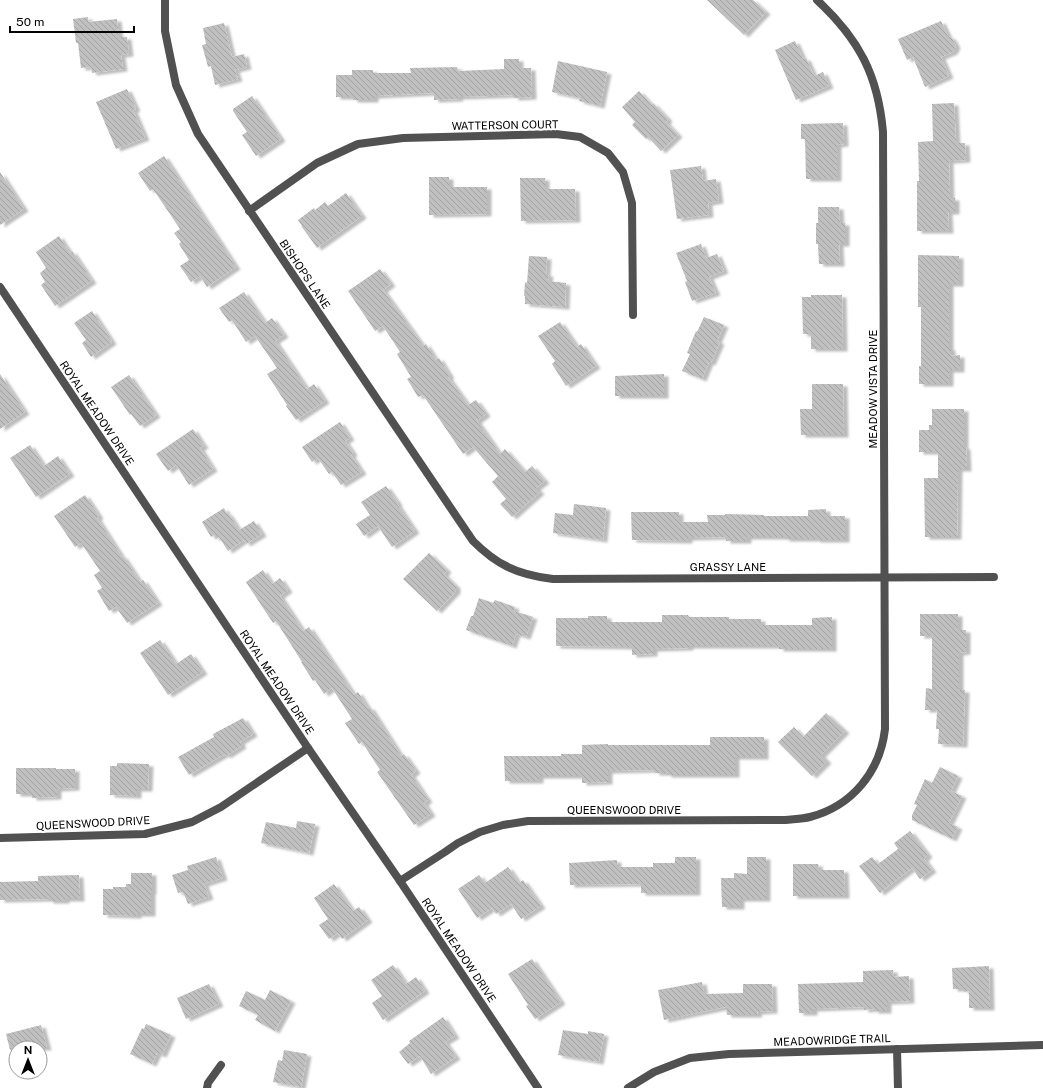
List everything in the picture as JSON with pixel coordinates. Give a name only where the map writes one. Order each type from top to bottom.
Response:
[{"type":"street","name":"BISHOPS LANE","points":[[165,0],[165,31],[176,85],[198,134],[473,541]]},
{"type":"street","name":"MEADOW VISTA DRIVE","points":[[817,0],[845,29],[866,62],[877,92],[882,116],[883,132],[885,729],[875,766],[866,780],[856,790]]},
{"type":"street","name":"WATTERSON COURT","points":[[249,211],[317,163],[358,144],[403,138],[556,134],[580,137],[608,153],[623,172],[632,203],[633,315]]},
{"type":"street","name":"ROYAL MEADOW DRIVE","points":[[0,287],[308,748],[400,880],[538,1088]]},
{"type":"street","name":"GRASSY LANE","points":[[473,541],[490,556],[508,568],[530,575],[553,579],[994,577]]},
{"type":"street","name":"QUEENSWOOD DRIVE","points":[[0,838],[145,834],[192,822],[221,807],[308,748]]},
{"type":"street","name":"QUEENSWOOD DRIVE","points":[[400,880],[458,843],[480,832],[503,825],[528,821],[801,819],[809,818],[831,809],[856,790]]},
{"type":"street","name":"MEADOWRIDGE TRAIL","points":[[628,1088],[654,1072],[690,1058],[729,1054],[1043,1045]]},
{"type":"street","points":[[897,1049],[898,1088]]},
{"type":"street","points":[[207,1088],[208,1084],[221,1065]]},
{"type":"building","points":[[707,0],[753,0],[766,12],[744,35]]},
{"type":"building","points":[[88,17],[88,22],[117,19],[119,37],[127,37],[129,54],[121,55],[123,69],[92,73],[91,67],[81,68],[73,19]]},
{"type":"building","points":[[941,21],[948,36],[952,38],[956,46],[953,52],[941,57],[949,76],[925,87],[913,57],[907,60],[898,39]]},
{"type":"building","points":[[224,23],[232,57],[244,54],[247,67],[235,70],[238,79],[215,85],[211,66],[208,67],[202,45],[206,44],[203,28]]},
{"type":"building","points":[[795,41],[803,59],[806,58],[814,76],[823,72],[829,86],[796,100],[775,50]]},
{"type":"building","points":[[504,59],[519,59],[519,68],[531,68],[532,97],[514,98],[514,95],[458,97],[459,99],[434,100],[434,93],[374,96],[374,100],[353,100],[353,97],[336,97],[336,75],[352,75],[352,70],[373,70],[373,73],[411,73],[410,68],[457,67],[458,71],[504,69]]},
{"type":"building","points":[[558,61],[607,72],[600,106],[579,101],[580,98],[552,92]]},
{"type":"building","points":[[127,89],[136,109],[133,110],[145,138],[116,149],[96,102]]},
{"type":"building","points":[[639,91],[668,119],[666,122],[678,135],[661,151],[648,137],[646,139],[632,125],[635,122],[622,107]]},
{"type":"building","points":[[252,96],[281,139],[256,156],[242,135],[247,132],[233,111],[233,109]]},
{"type":"building","points":[[954,103],[956,143],[965,143],[966,160],[949,161],[950,198],[955,198],[955,212],[948,212],[949,231],[917,231],[917,181],[919,181],[918,142],[933,141],[932,104]]},
{"type":"building","points":[[843,123],[844,144],[837,145],[837,179],[806,179],[805,139],[801,139],[801,124]]},
{"type":"building","points":[[164,156],[236,267],[207,287],[200,276],[191,282],[180,266],[189,260],[179,244],[181,242],[174,233],[180,229],[153,189],[150,191],[138,173]]},
{"type":"building","points":[[701,166],[703,181],[716,179],[719,201],[708,203],[709,215],[677,219],[670,170]]},
{"type":"building","points":[[0,172],[24,209],[0,225]]},
{"type":"building","points":[[429,177],[449,177],[449,187],[487,187],[487,214],[429,215]]},
{"type":"building","points":[[520,178],[545,178],[545,189],[575,189],[576,220],[521,221]]},
{"type":"building","points":[[346,193],[362,216],[317,248],[298,220],[314,208],[315,210],[325,202],[328,206]]},
{"type":"building","points":[[818,207],[839,207],[840,223],[845,223],[845,244],[839,244],[840,264],[819,264],[818,244],[816,244]]},
{"type":"building","points":[[59,236],[70,253],[72,251],[92,281],[55,306],[41,285],[45,282],[40,273],[46,268],[36,252]]},
{"type":"building","points":[[701,244],[706,258],[717,254],[724,271],[709,277],[716,293],[692,301],[685,282],[687,281],[676,253]]},
{"type":"building","points":[[918,255],[959,256],[959,284],[949,284],[949,348],[951,348],[951,356],[960,355],[960,370],[949,370],[949,384],[919,384],[919,366],[921,366],[921,307],[918,307]]},
{"type":"building","points":[[529,256],[547,257],[546,274],[549,274],[548,281],[566,283],[565,307],[525,304],[525,282],[527,283]]},
{"type":"building","points":[[380,269],[391,284],[383,290],[423,346],[426,344],[436,360],[439,358],[450,376],[448,377],[468,405],[476,400],[486,414],[477,421],[500,454],[505,449],[525,472],[532,466],[545,481],[536,488],[540,492],[512,517],[500,504],[506,499],[492,482],[498,476],[473,447],[463,454],[423,395],[418,397],[407,379],[411,377],[397,354],[400,352],[383,326],[375,331],[348,291]]},
{"type":"building","points":[[244,292],[265,323],[272,318],[284,335],[275,341],[307,389],[314,384],[325,401],[296,420],[267,374],[277,368],[255,336],[246,342],[232,320],[229,322],[219,308]]},
{"type":"building","points":[[811,295],[842,295],[843,349],[811,349],[811,334],[803,334],[802,297],[811,297]]},
{"type":"building","points":[[92,311],[112,342],[91,357],[82,343],[86,340],[74,323]]},
{"type":"building","points":[[704,317],[724,325],[717,341],[720,342],[702,379],[682,371],[690,354],[687,353],[696,331],[697,332]]},
{"type":"building","points":[[560,322],[577,347],[581,344],[596,366],[566,386],[552,364],[555,361],[538,336]]},
{"type":"building","points":[[0,374],[25,412],[0,429]]},
{"type":"building","points":[[664,374],[664,396],[615,396],[615,376]]},
{"type":"building","points":[[129,375],[156,415],[140,426],[131,414],[130,415],[111,387]]},
{"type":"building","points":[[812,384],[843,384],[844,435],[801,435],[800,409],[812,409]]},
{"type":"building","points":[[932,409],[964,409],[964,447],[966,447],[967,469],[958,469],[957,537],[925,537],[924,478],[938,478],[938,452],[919,452],[919,430],[929,430],[929,425],[932,425]]},
{"type":"building","points":[[340,422],[350,438],[345,441],[353,453],[351,455],[362,472],[341,485],[332,472],[329,474],[318,458],[312,462],[302,447]]},
{"type":"building","points":[[193,429],[204,446],[200,448],[213,469],[189,485],[176,465],[168,471],[156,454]]},
{"type":"building","points":[[30,445],[44,466],[58,456],[70,474],[36,497],[10,458]]},
{"type":"building","points":[[386,486],[415,531],[392,547],[378,526],[364,536],[356,524],[370,515],[361,502]]},
{"type":"building","points":[[85,495],[99,516],[97,518],[122,557],[123,556],[140,582],[143,580],[158,603],[127,623],[116,607],[109,611],[97,591],[102,588],[94,575],[100,571],[81,543],[75,547],[54,516]]},
{"type":"building","points":[[574,504],[606,508],[603,540],[553,533],[555,513],[573,515]]},
{"type":"building","points":[[224,508],[239,530],[254,521],[262,534],[246,544],[244,540],[228,551],[219,537],[216,539],[214,535],[211,537],[202,522]]},
{"type":"building","points":[[826,509],[826,516],[845,516],[845,540],[747,537],[747,541],[726,541],[726,537],[688,538],[688,541],[632,540],[631,512],[679,512],[679,522],[708,522],[707,515],[808,516],[808,510]]},
{"type":"building","points":[[429,553],[447,570],[444,574],[456,586],[456,591],[437,611],[403,579]]},
{"type":"building","points":[[263,570],[272,584],[280,578],[288,590],[280,596],[303,631],[309,627],[354,695],[358,692],[368,708],[370,707],[401,756],[404,754],[416,771],[411,775],[428,800],[424,803],[431,814],[414,825],[377,772],[380,770],[362,742],[359,744],[345,723],[352,719],[332,688],[324,694],[315,680],[313,681],[276,621],[273,623],[246,582]]},
{"type":"building","points":[[479,598],[493,603],[495,600],[515,607],[514,611],[533,617],[526,637],[516,634],[512,646],[466,630],[471,616],[473,616]]},
{"type":"building","points":[[920,614],[958,614],[958,630],[966,630],[966,652],[959,653],[959,690],[965,690],[963,745],[938,744],[939,729],[936,729],[937,710],[925,710],[926,688],[932,689],[932,636],[920,636]]},
{"type":"building","points":[[662,615],[729,617],[729,619],[761,619],[761,625],[812,625],[812,618],[832,617],[832,649],[779,649],[779,646],[689,646],[689,648],[653,649],[653,654],[632,655],[632,647],[556,646],[556,618],[588,618],[588,616],[607,616],[607,622],[662,622]]},
{"type":"building","points":[[160,640],[176,664],[191,654],[203,672],[168,695],[140,653]]},
{"type":"building","points":[[826,713],[845,731],[821,755],[827,761],[812,776],[778,742],[794,727],[803,737]]},
{"type":"building","points":[[243,718],[253,734],[240,742],[242,746],[189,775],[178,757],[214,737],[213,734]]},
{"type":"building","points":[[710,737],[764,737],[764,757],[735,757],[735,775],[667,775],[667,773],[655,773],[655,770],[608,771],[608,782],[582,783],[582,776],[539,776],[539,781],[505,781],[504,756],[561,756],[561,754],[582,754],[582,745],[710,745]]},
{"type":"building","points":[[117,763],[149,764],[148,789],[137,789],[137,796],[110,795],[110,766],[117,766]]},
{"type":"building","points":[[940,767],[958,776],[951,791],[962,796],[949,823],[958,827],[952,839],[912,820],[912,815],[917,805],[914,804],[925,779],[932,783]]},
{"type":"building","points":[[16,768],[75,769],[75,788],[57,789],[57,797],[32,798],[32,794],[16,794]]},
{"type":"building","points":[[297,821],[315,824],[309,853],[261,843],[266,822],[296,828]]},
{"type":"building","points":[[910,831],[928,855],[924,859],[932,870],[920,879],[912,868],[880,893],[859,866],[872,857],[878,864],[898,849],[894,843]]},
{"type":"building","points":[[216,857],[223,878],[204,884],[209,897],[188,904],[183,892],[178,893],[172,875],[188,870],[187,866]]},
{"type":"building","points":[[675,857],[696,857],[696,893],[641,893],[641,884],[570,885],[569,863],[617,860],[617,867],[653,867],[653,863],[675,863]]},
{"type":"building","points":[[747,857],[766,857],[766,899],[740,899],[740,907],[722,907],[721,878],[734,878],[734,873],[747,874]]},
{"type":"building","points":[[793,864],[818,864],[819,870],[844,870],[845,896],[793,896]]},
{"type":"building","points":[[508,867],[519,883],[523,880],[541,906],[521,919],[511,904],[496,914],[492,908],[477,918],[458,889],[479,875],[485,883]]},
{"type":"building","points":[[131,873],[152,873],[151,914],[137,914],[137,916],[103,915],[103,889],[126,887],[126,884],[131,884]]},
{"type":"building","points":[[79,875],[80,899],[65,899],[65,901],[49,901],[49,899],[0,900],[0,882],[38,881],[38,876]]},
{"type":"building","points":[[334,884],[353,911],[359,907],[368,920],[342,939],[338,933],[329,939],[319,925],[328,919],[314,898]]},
{"type":"building","points":[[532,959],[561,1002],[535,1019],[526,1006],[528,1005],[508,974]]},
{"type":"building","points":[[393,965],[406,984],[416,977],[425,991],[383,1020],[372,1003],[382,996],[371,980]]},
{"type":"building","points":[[989,966],[990,1008],[969,1008],[969,991],[964,992],[964,989],[953,989],[952,968]]},
{"type":"building","points":[[893,970],[894,977],[909,976],[910,1001],[887,1002],[887,1011],[874,1011],[874,1009],[864,1010],[864,1007],[813,1009],[813,1013],[799,1013],[798,984],[863,982],[863,971]]},
{"type":"building","points":[[702,982],[704,994],[743,993],[743,984],[772,984],[773,1011],[757,1012],[758,1015],[727,1015],[726,1007],[664,1020],[658,990]]},
{"type":"building","points":[[209,984],[219,1004],[186,1019],[177,998]]},
{"type":"building","points":[[270,990],[291,1001],[275,1031],[255,1020],[258,1015],[239,1006],[246,991],[265,1000]]},
{"type":"building","points":[[443,1017],[455,1036],[445,1042],[456,1057],[431,1074],[420,1056],[408,1064],[399,1052],[410,1043],[409,1041]]},
{"type":"building","points":[[146,1024],[171,1035],[162,1055],[157,1053],[152,1064],[130,1054],[142,1028],[144,1029]]},
{"type":"building","points":[[41,1025],[45,1040],[8,1040],[8,1042],[6,1034]]},
{"type":"building","points":[[563,1030],[588,1034],[588,1031],[604,1034],[599,1062],[558,1055]]},
{"type":"building","points":[[284,1050],[307,1054],[301,1087],[273,1082],[278,1060],[282,1061]]}]
